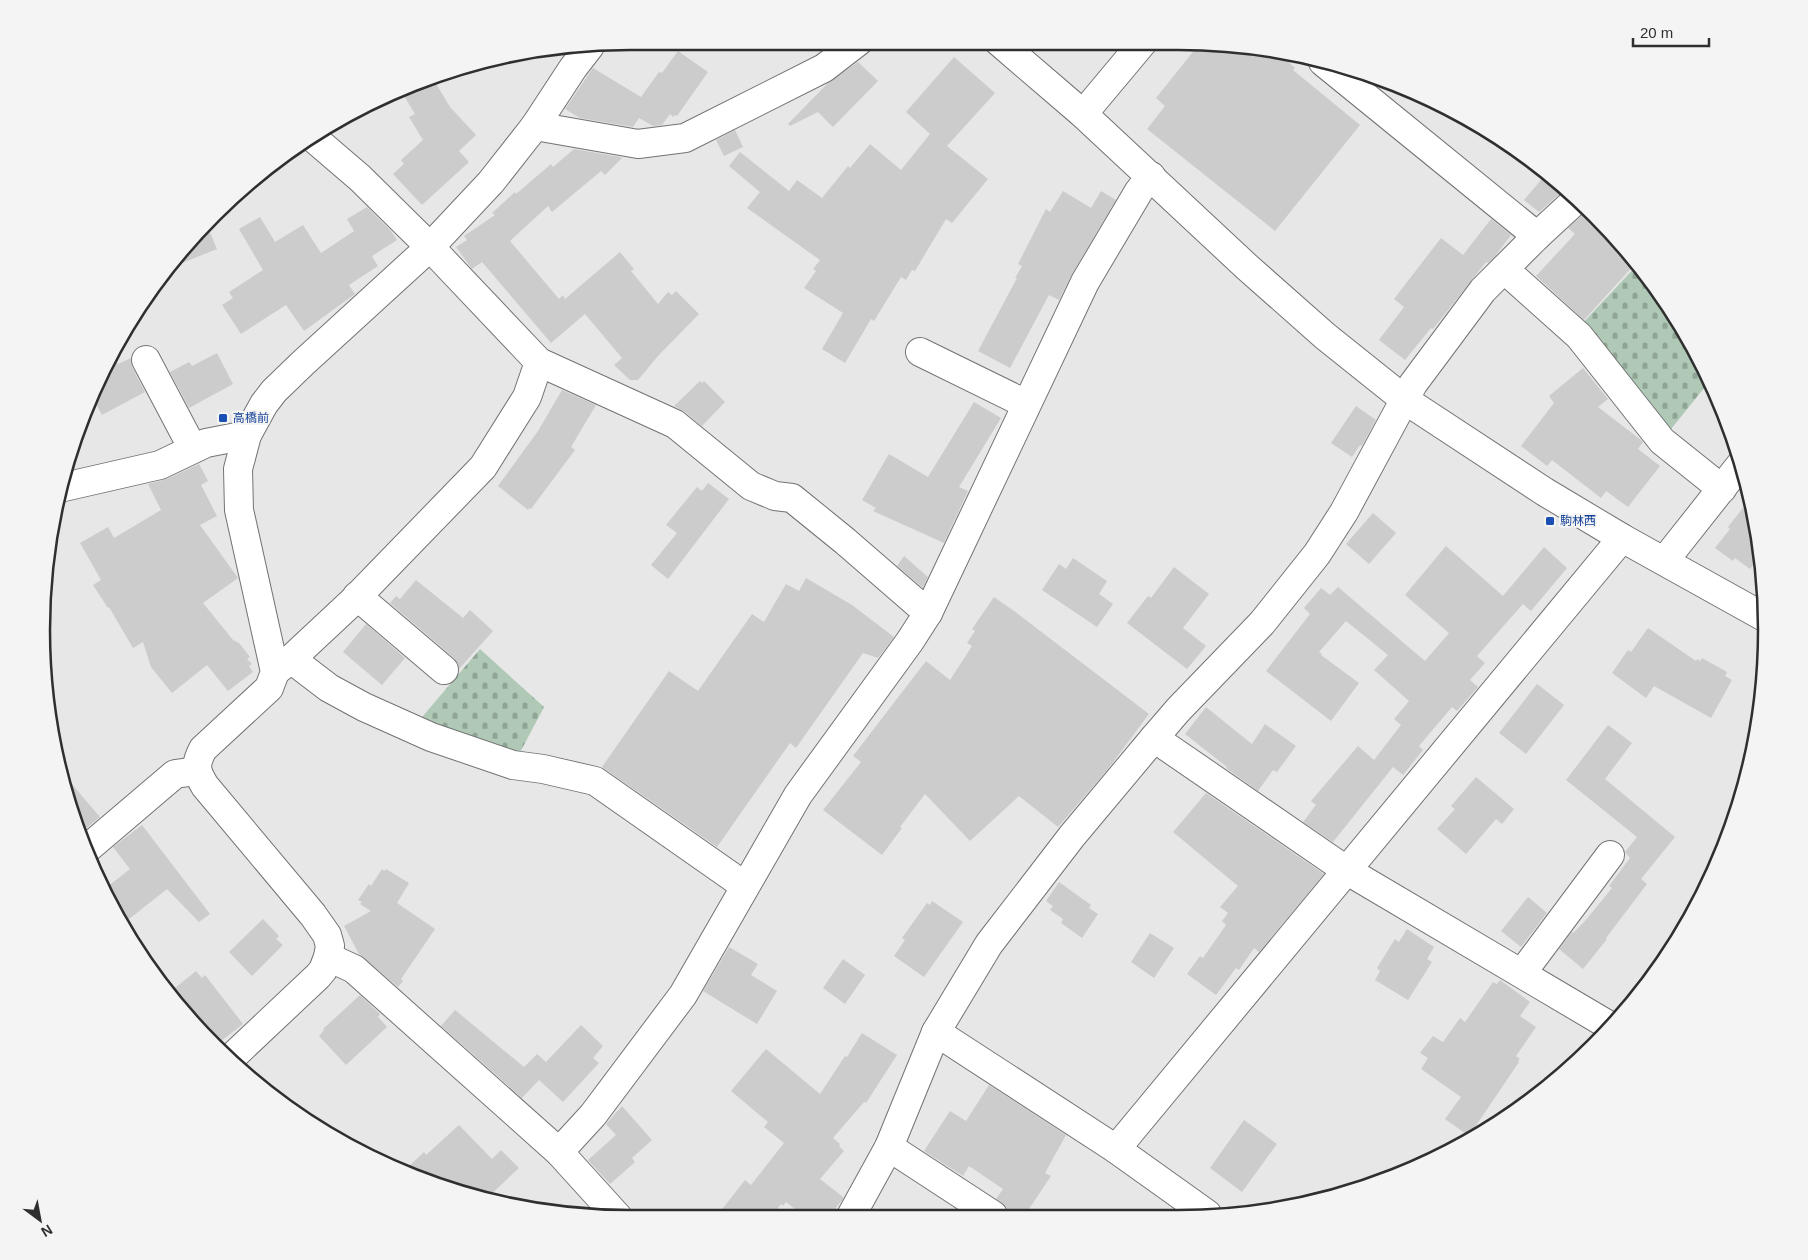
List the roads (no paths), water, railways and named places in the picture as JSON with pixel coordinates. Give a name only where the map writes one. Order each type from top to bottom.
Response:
[{"type":"street","points":[[535,126],[638,144],[685,138],[824,68],[847,50]]},
{"type":"street","points":[[1008,50],[1083,114],[1247,267],[1325,336],[1405,400],[1545,492],[1622,538],[1758,612]]},
{"type":"street","points":[[1083,114],[1136,50]]},
{"type":"street","points":[[586,52],[535,126],[491,182],[430,247],[274,391],[264,404],[247,434],[238,469],[239,510],[283,666],[356,704],[431,737],[513,764],[594,781],[745,886]]},
{"type":"street","points":[[1336,72],[1536,236]]},
{"type":"street","points":[[318,142],[360,178],[430,247],[539,362],[675,424],[751,486],[774,496],[792,498],[845,540],[928,613]]},
{"type":"street","points":[[559,1152],[593,1115],[683,995],[798,795],[928,613],[1085,282],[1139,191],[1151,176]]},
{"type":"street","points":[[855,1210],[889,1147],[936,1032],[989,944],[1072,836],[1154,738],[1178,710],[1262,623],[1317,554],[1344,512],[1413,384],[1484,290],[1536,236],[1571,204]]},
{"type":"street","points":[[1504,269],[1579,336],[1662,441],[1722,489]]},
{"type":"street","points":[[920,352],[1026,404]]},
{"type":"street","points":[[146,360],[193,449]]},
{"type":"street","points":[[235,1054],[318,976],[328,957],[330,946],[327,935],[318,922],[206,786],[197,771],[198,758],[203,749],[269,688],[283,666],[357,596],[483,467],[527,397],[539,362]]},
{"type":"street","points":[[69,486],[160,465],[206,442],[247,434]]},
{"type":"street","points":[[1665,560],[1735,471]]},
{"type":"street","points":[[1116,1149],[1622,538]]},
{"type":"street","points":[[357,596],[444,670]]},
{"type":"street","points":[[1154,738],[1346,870],[1604,1023]]},
{"type":"street","points":[[91,845],[175,774],[197,771]]},
{"type":"street","points":[[1522,973],[1610,855]]},
{"type":"street","points":[[328,957],[354,969],[559,1152],[611,1210]]},
{"type":"street","points":[[936,1032],[1116,1149],[1201,1209]]},
{"type":"street","points":[[889,1147],[985,1210]]},
{"type":"place","name":"高橋前","points":[[223,418]]},
{"type":"place","name":"駒林西","points":[[1550,521]]}]
